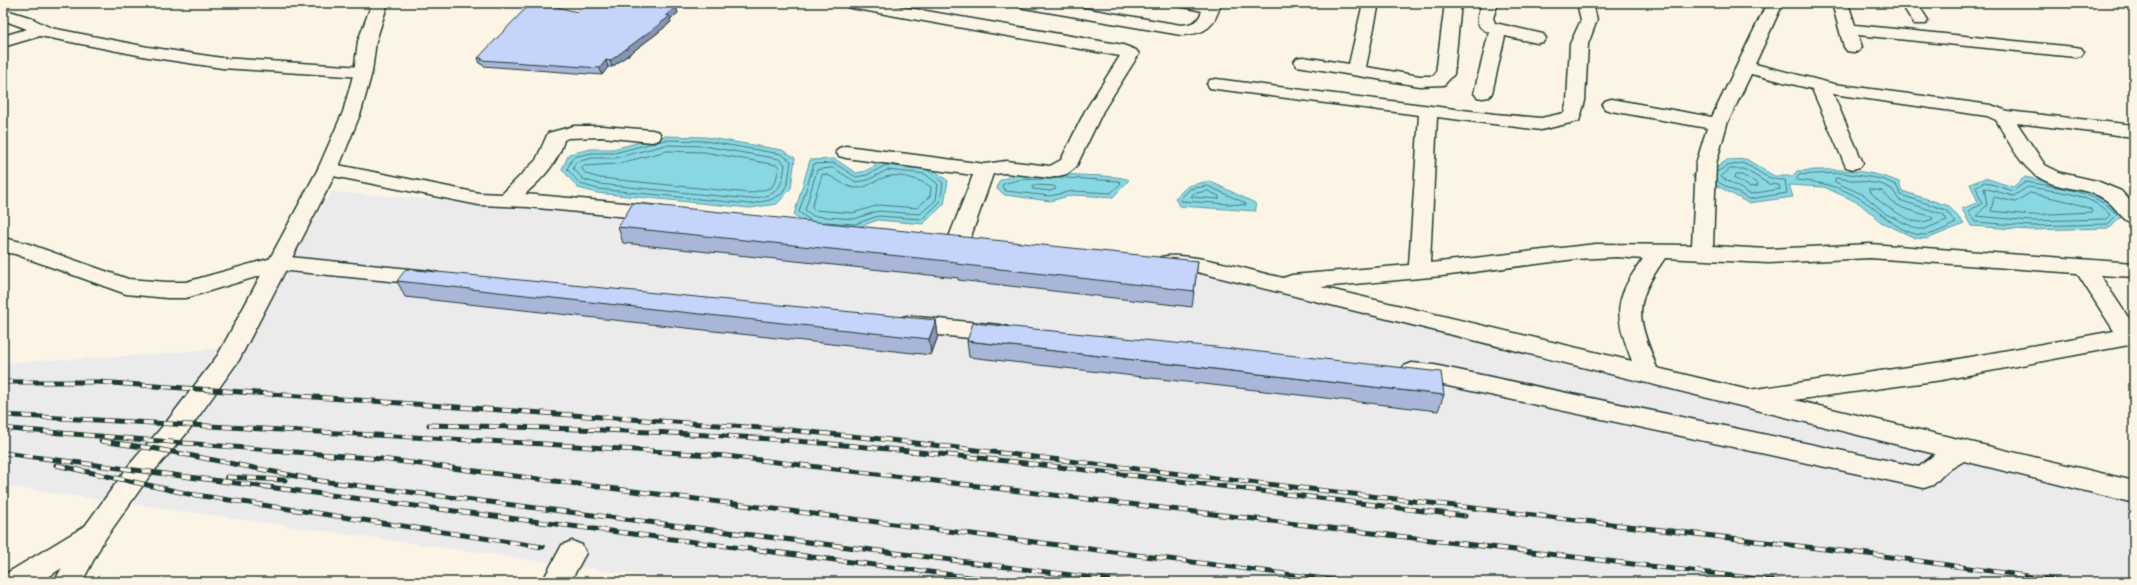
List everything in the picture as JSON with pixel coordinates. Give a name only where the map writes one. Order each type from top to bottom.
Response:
[{"type":"street","points":[[68,582],[94,534],[139,471],[177,427],[227,360],[328,169],[352,112],[363,72],[367,41],[380,3]]},
{"type":"street","points":[[846,152],[986,170],[992,167],[1004,166],[1039,172],[1055,172],[1063,169],[1069,163],[1094,111],[1130,58],[1128,52],[851,3]]},
{"type":"street","points":[[1024,3],[1181,30],[1201,28],[1204,26],[1213,5],[1185,3]]},
{"type":"street","points":[[1357,70],[1371,3]]},
{"type":"street","points":[[1303,62],[1420,81],[1438,81],[1445,74],[1453,3]]},
{"type":"street","points":[[1490,3],[1485,18],[1487,26],[1498,30],[1537,38]]},
{"type":"street","points":[[1216,84],[1428,110],[1495,120],[1541,124],[1572,117],[1576,101],[1579,44],[1589,20],[1585,3]]},
{"type":"street","points":[[1702,253],[1706,164],[1718,124],[1775,3]]},
{"type":"street","points":[[1840,3],[1853,47]]},
{"type":"street","points":[[1909,3],[1920,20]]},
{"type":"street","points":[[3,14],[23,21],[41,30],[79,39],[222,63],[363,72]]},
{"type":"street","points":[[1848,28],[2075,52]]},
{"type":"street","points":[[3,42],[41,30]]},
{"type":"street","points":[[1483,94],[1498,30]]},
{"type":"street","points":[[1744,67],[1820,86],[1969,107],[2003,116],[2134,131]]},
{"type":"street","points":[[1820,86],[1853,163]]},
{"type":"street","points":[[1611,105],[1718,124]]},
{"type":"street","points":[[1419,271],[1428,110]]},
{"type":"street","points":[[2003,116],[2038,169],[2054,178],[2090,185],[2114,196],[2134,217]]},
{"type":"street","points":[[507,200],[541,168],[552,151],[555,137],[561,133],[587,131],[652,136]]},
{"type":"street","points":[[328,169],[479,199],[507,200],[676,215]]},
{"type":"street","points":[[958,242],[986,170]]},
{"type":"street","points":[[2101,190],[2134,192]]},
{"type":"street","points":[[934,240],[982,244]]},
{"type":"street","points":[[3,245],[19,248],[126,286],[167,290],[186,290],[279,263],[453,280]]},
{"type":"street","points":[[1271,284],[1419,271],[1587,251],[1639,250],[1658,253],[1667,251],[1768,256],[1870,251],[2083,265],[2134,270]]},
{"type":"street","points":[[1648,374],[1632,331],[1630,302],[1642,276],[1658,253]]},
{"type":"street","points":[[1146,260],[1193,264],[2134,492]]},
{"type":"street","points":[[1746,398],[1942,371],[2131,337],[2083,265]]},
{"type":"street","points":[[888,322],[1022,335]]},
{"type":"street","points":[[1394,370],[1434,374],[1924,478],[1938,464],[1962,450]]},
{"type":"street","points":[[17,582],[94,534]]},
{"type":"street","points":[[556,582],[572,553]]},
{"type":"path","points":[[1610,582],[1610,579],[1635,582]]},
{"type":"shaded area","points":[[332,192],[497,204],[1196,268],[2134,480],[2134,582],[688,582],[3,486],[3,363],[163,354],[228,347]]},
{"type":"water","points":[[664,136],[705,137],[782,150],[795,158],[791,188],[777,204],[750,208],[597,193],[578,188],[562,169],[569,154],[591,149],[613,149]]},
{"type":"water","points":[[835,159],[856,173],[865,171],[885,161],[929,166],[948,181],[944,204],[923,224],[878,220],[855,228],[810,225],[794,215],[810,160]]},
{"type":"water","points":[[1746,159],[1774,176],[1793,176],[1797,171],[1849,170],[1887,177],[1899,182],[1902,191],[1949,206],[1964,224],[1927,239],[1915,238],[1881,222],[1859,203],[1824,187],[1789,185],[1793,197],[1748,203],[1714,184],[1695,182],[1692,175],[1713,170],[1727,160]]},
{"type":"water","points":[[1066,174],[1117,177],[1129,180],[1113,197],[1073,195],[1050,201],[1005,195],[997,189],[999,181],[1013,175],[1055,177]]},
{"type":"water","points":[[2025,177],[2075,187],[2106,199],[2124,214],[2110,228],[2031,230],[1971,226],[1962,209],[1978,202],[1970,184],[1985,178],[2013,187]]},
{"type":"water","points":[[1209,181],[1255,203],[1256,211],[1179,206],[1175,198],[1188,186]]},
{"type":"building","points":[[534,3],[541,3],[577,12],[590,3],[614,3],[627,6],[631,3],[658,3],[676,7],[666,15],[670,16],[610,61],[606,60],[600,68],[481,60],[482,58],[478,58],[523,11]]},
{"type":"building","points":[[633,203],[1198,261],[1194,291],[956,264],[957,262],[618,227]]},
{"type":"building","points":[[406,269],[936,320],[929,339],[397,281]]},
{"type":"building","points":[[973,323],[1215,347],[1441,372],[1444,395],[967,341]]},
{"type":"railway","points":[[3,382],[97,382],[789,430],[881,439],[1876,555],[2069,582]]},
{"type":"railway","points":[[3,415],[545,444],[726,456],[1784,582]]},
{"type":"railway","points":[[429,425],[664,432],[833,444],[923,452],[1104,472],[1465,516]]},
{"type":"railway","points":[[3,428],[30,431]]},
{"type":"railway","points":[[24,430],[381,459],[1349,582]]},
{"type":"railway","points":[[101,441],[157,449],[321,481],[1127,582]]},
{"type":"railway","points":[[3,453],[1007,582]]},
{"type":"railway","points":[[56,465],[189,494],[543,547]]},
{"type":"railway","points":[[227,477],[285,480]]}]
